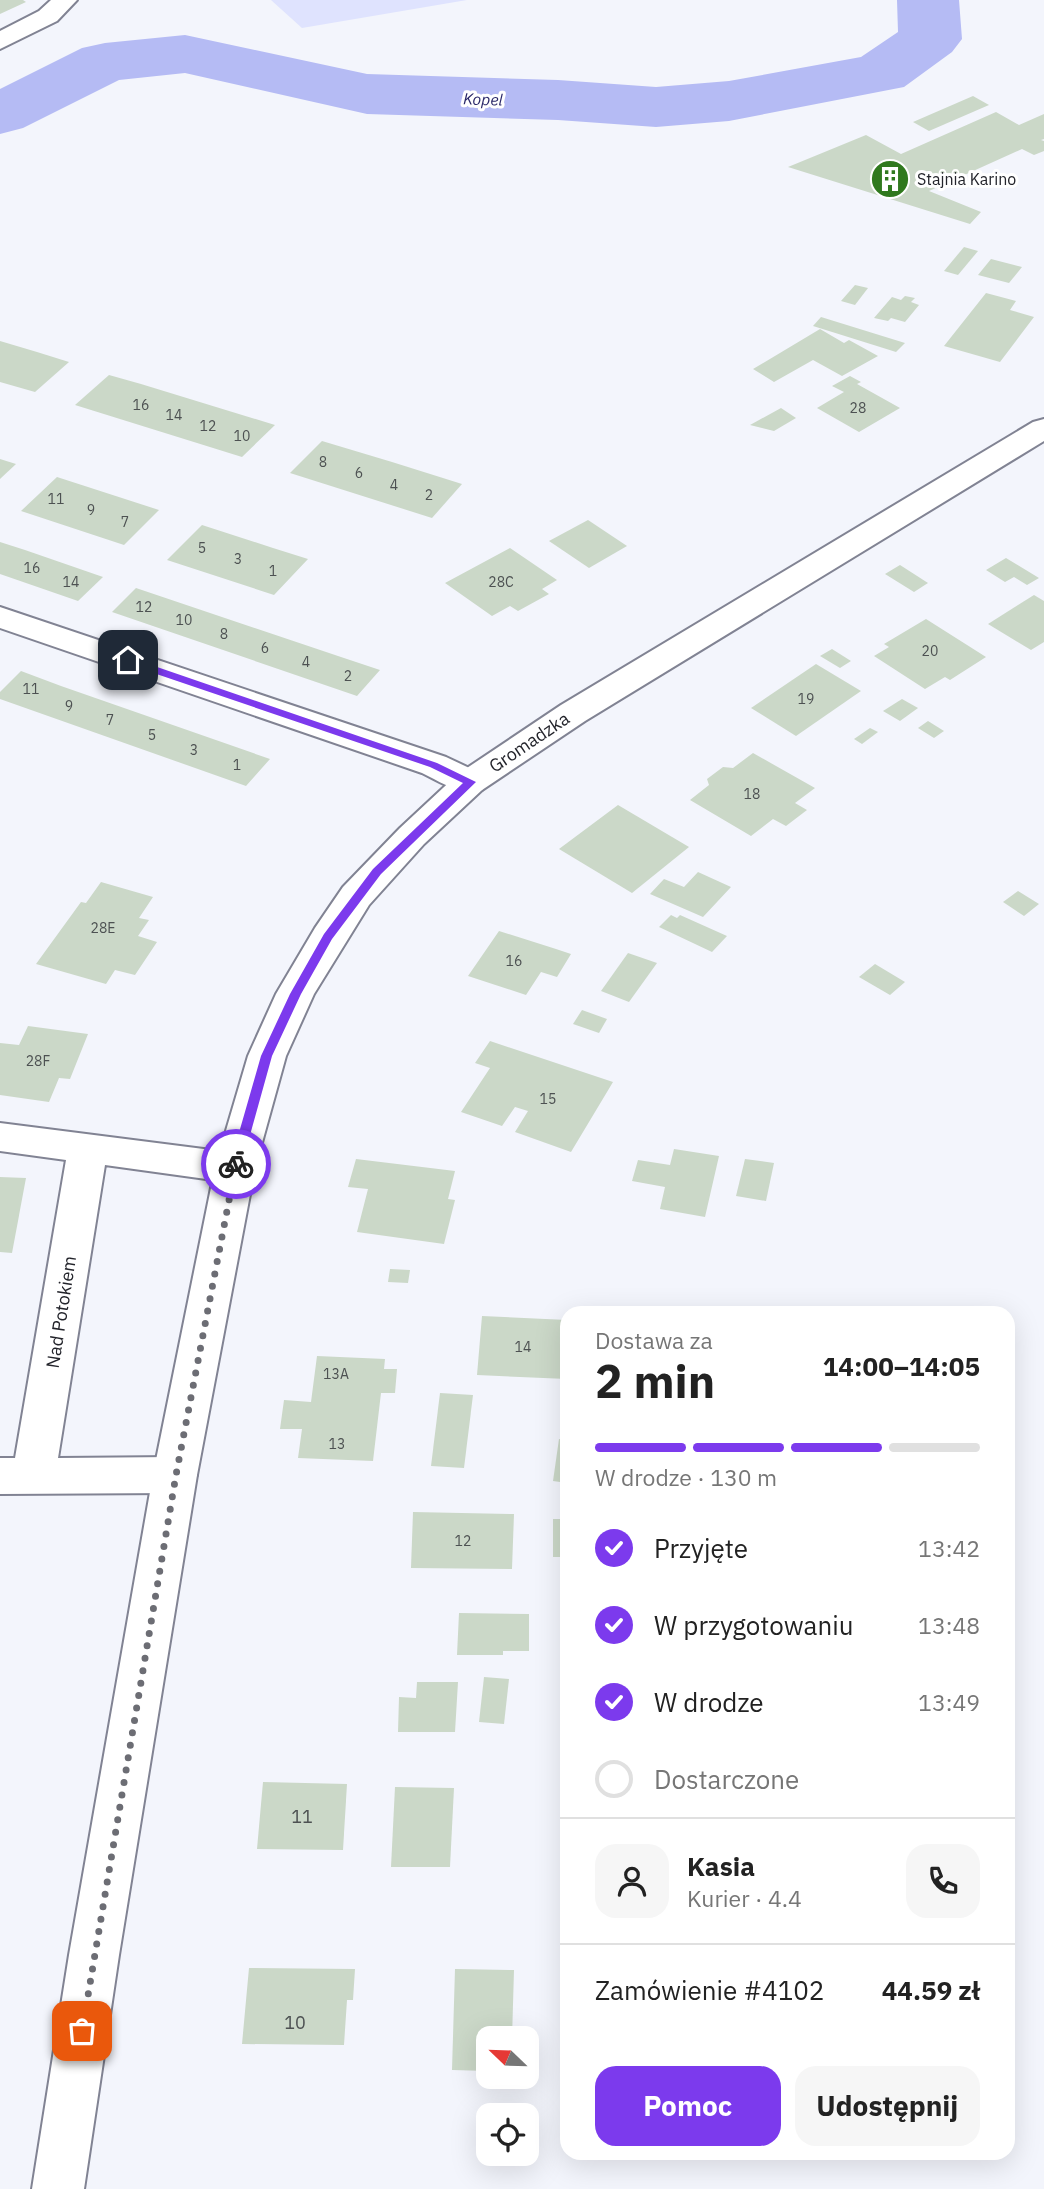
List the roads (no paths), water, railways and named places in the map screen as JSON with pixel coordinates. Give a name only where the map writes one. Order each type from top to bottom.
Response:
[{"type":"street","points":[[0,41],[48,16],[65,0]]},
{"type":"street","name":"Gromadzka","points":[[58,2189],[94,1955],[176,1475],[235,1168],[267,1056],[295,994],[328,937],[377,872],[470,782],[573,713],[1044,428]]},
{"type":"street","points":[[0,617],[433,765],[470,782]]},
{"type":"street","points":[[0,1137],[235,1168]]},
{"type":"street","name":"Nad Potokiem","points":[[17,1475],[88,1149]]},
{"type":"street","points":[[17,1475],[176,1475]]},
{"type":"waterway","name":"Kopel","points":[[0,114],[105,62],[185,54],[367,94],[558,100],[656,107],[729,101],[881,73],[930,39],[928,0]]},
{"type":"place","name":"Stajnia Karino","points":[[890,179]]}]
